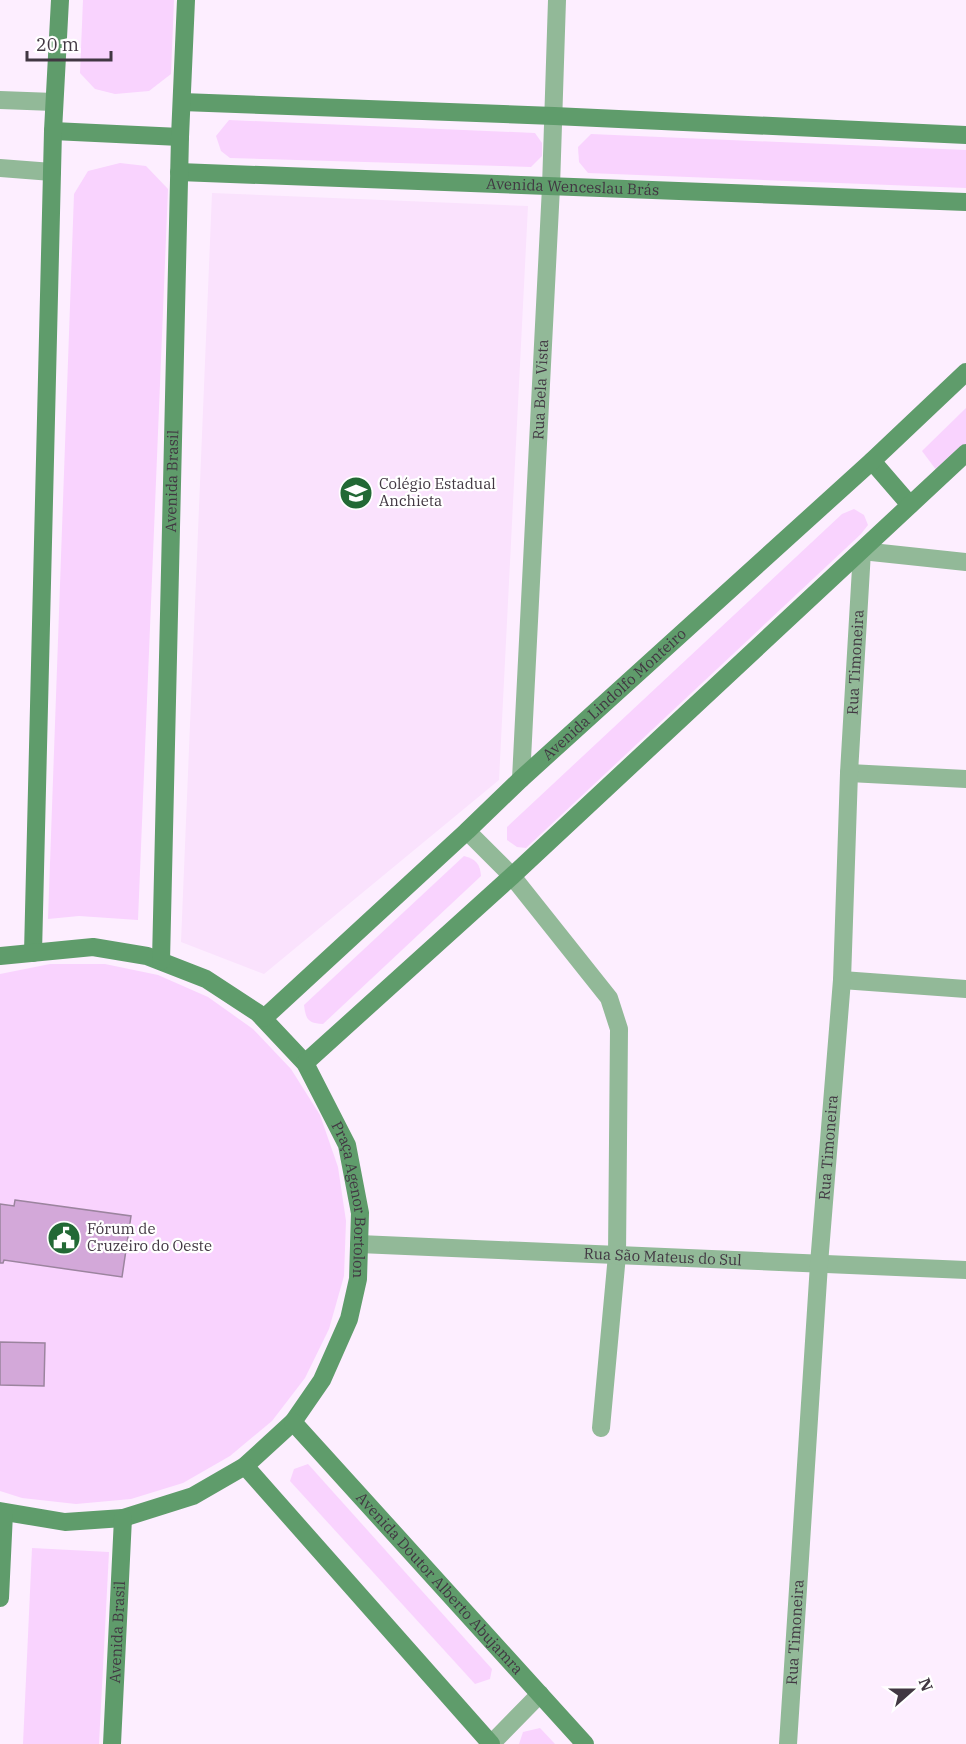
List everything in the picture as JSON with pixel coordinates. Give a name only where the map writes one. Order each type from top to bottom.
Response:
[{"type":"street","points":[[33,953],[53,131],[60,0]]},
{"type":"street","name":"Avenida Brasil","points":[[161,961],[179,172],[186,0]]},
{"type":"street","name":"Rua Bela Vista","points":[[521,779],[551,187],[557,0]]},
{"type":"street","points":[[0,100],[54,102]]},
{"type":"street","points":[[182,102],[966,135]]},
{"type":"street","points":[[53,131],[180,137]]},
{"type":"street","points":[[0,168],[52,172]]},
{"type":"street","name":"Avenida Wenceslau Brás","points":[[179,172],[966,202]]},
{"type":"street","name":"Avenida Lindolfo Monteiro","points":[[264,1018],[521,779],[872,461],[966,372]]},
{"type":"street","points":[[305,1063],[512,876],[966,453]]},
{"type":"street","points":[[872,461],[910,505]]},
{"type":"street","points":[[862,551],[966,562]]},
{"type":"street","name":"Rua Timoneira","points":[[788,1744],[819,1263],[842,981],[849,773],[862,551]]},
{"type":"street","points":[[849,773],[966,779]]},
{"type":"street","points":[[467,831],[512,876],[609,998],[619,1029],[617,1255],[601,1428]]},
{"type":"street","name":"Praça Agenor Bortolon","points":[[0,956],[93,947],[147,956],[206,979],[264,1018],[305,1063],[347,1145],[360,1213],[358,1279],[349,1319],[322,1380],[293,1422],[245,1466],[193,1496],[123,1518],[65,1522],[2,1512]]},
{"type":"street","points":[[842,981],[966,989]]},
{"type":"street","name":"Rua São Mateus do Sul","points":[[359,1244],[966,1270]]},
{"type":"street","name":"Avenida Doutor Alberto Abujamra","points":[[293,1422],[585,1744]]},
{"type":"street","points":[[245,1466],[491,1744],[540,1694]]},
{"type":"street","points":[[0,1598],[2,1512]]},
{"type":"street","name":"Avenida Brasil","points":[[112,1744],[123,1518]]},
{"type":"shaded area","points":[[83,0],[174,0],[171,74],[149,91],[115,94],[95,89],[80,73]]},
{"type":"shaded area","points":[[229,120],[535,133],[542,143],[542,156],[531,167],[230,158],[221,151],[216,136]]},
{"type":"shaded area","points":[[591,134],[966,150],[966,188],[588,173],[579,162],[578,147]]},
{"type":"shaded area","points":[[120,163],[146,166],[168,189],[138,920],[79,916],[48,919],[74,194],[88,171]]},
{"type":"shaded area","name":"Colégio Estadual Anchieta","points":[[212,193],[528,206],[499,780],[264,974],[181,942]]},
{"type":"shaded area","points":[[966,408],[966,444],[937,471],[922,451]]},
{"type":"shaded area","points":[[854,509],[864,515],[868,525],[861,534],[526,848],[517,847],[507,840],[507,827],[842,514]]},
{"type":"shaded area","points":[[464,856],[477,863],[481,876],[323,1024],[309,1020],[304,1005]]},
{"type":"shaded area","points":[[50,964],[105,964],[158,975],[208,997],[253,1029],[291,1069],[320,1115],[338,1167],[346,1221],[344,1276],[329,1329],[305,1378],[272,1421],[230,1456],[183,1483],[131,1499],[76,1504],[22,1498],[0,1491],[0,974]]},
{"type":"shaded area","points":[[308,1464],[492,1669],[490,1679],[475,1684],[290,1481],[294,1469]]},
{"type":"shaded area","points":[[32,1548],[109,1552],[99,1744],[23,1744]]},
{"type":"shaded area","points":[[540,1728],[555,1744],[519,1744],[523,1732]]},
{"type":"building","name":"Fórum de Cruzeiro do Oeste","points":[[15,1200],[131,1216],[122,1277],[4,1260],[0,1263],[0,1204],[14,1206]]},
{"type":"building","points":[[0,1342],[45,1343],[44,1386],[0,1385]]},
{"type":"place","name":"Colégio Estadual Anchieta","points":[[356,493]]},
{"type":"place","name":"Fórum de Cruzeiro do Oeste","points":[[64,1238]]}]
